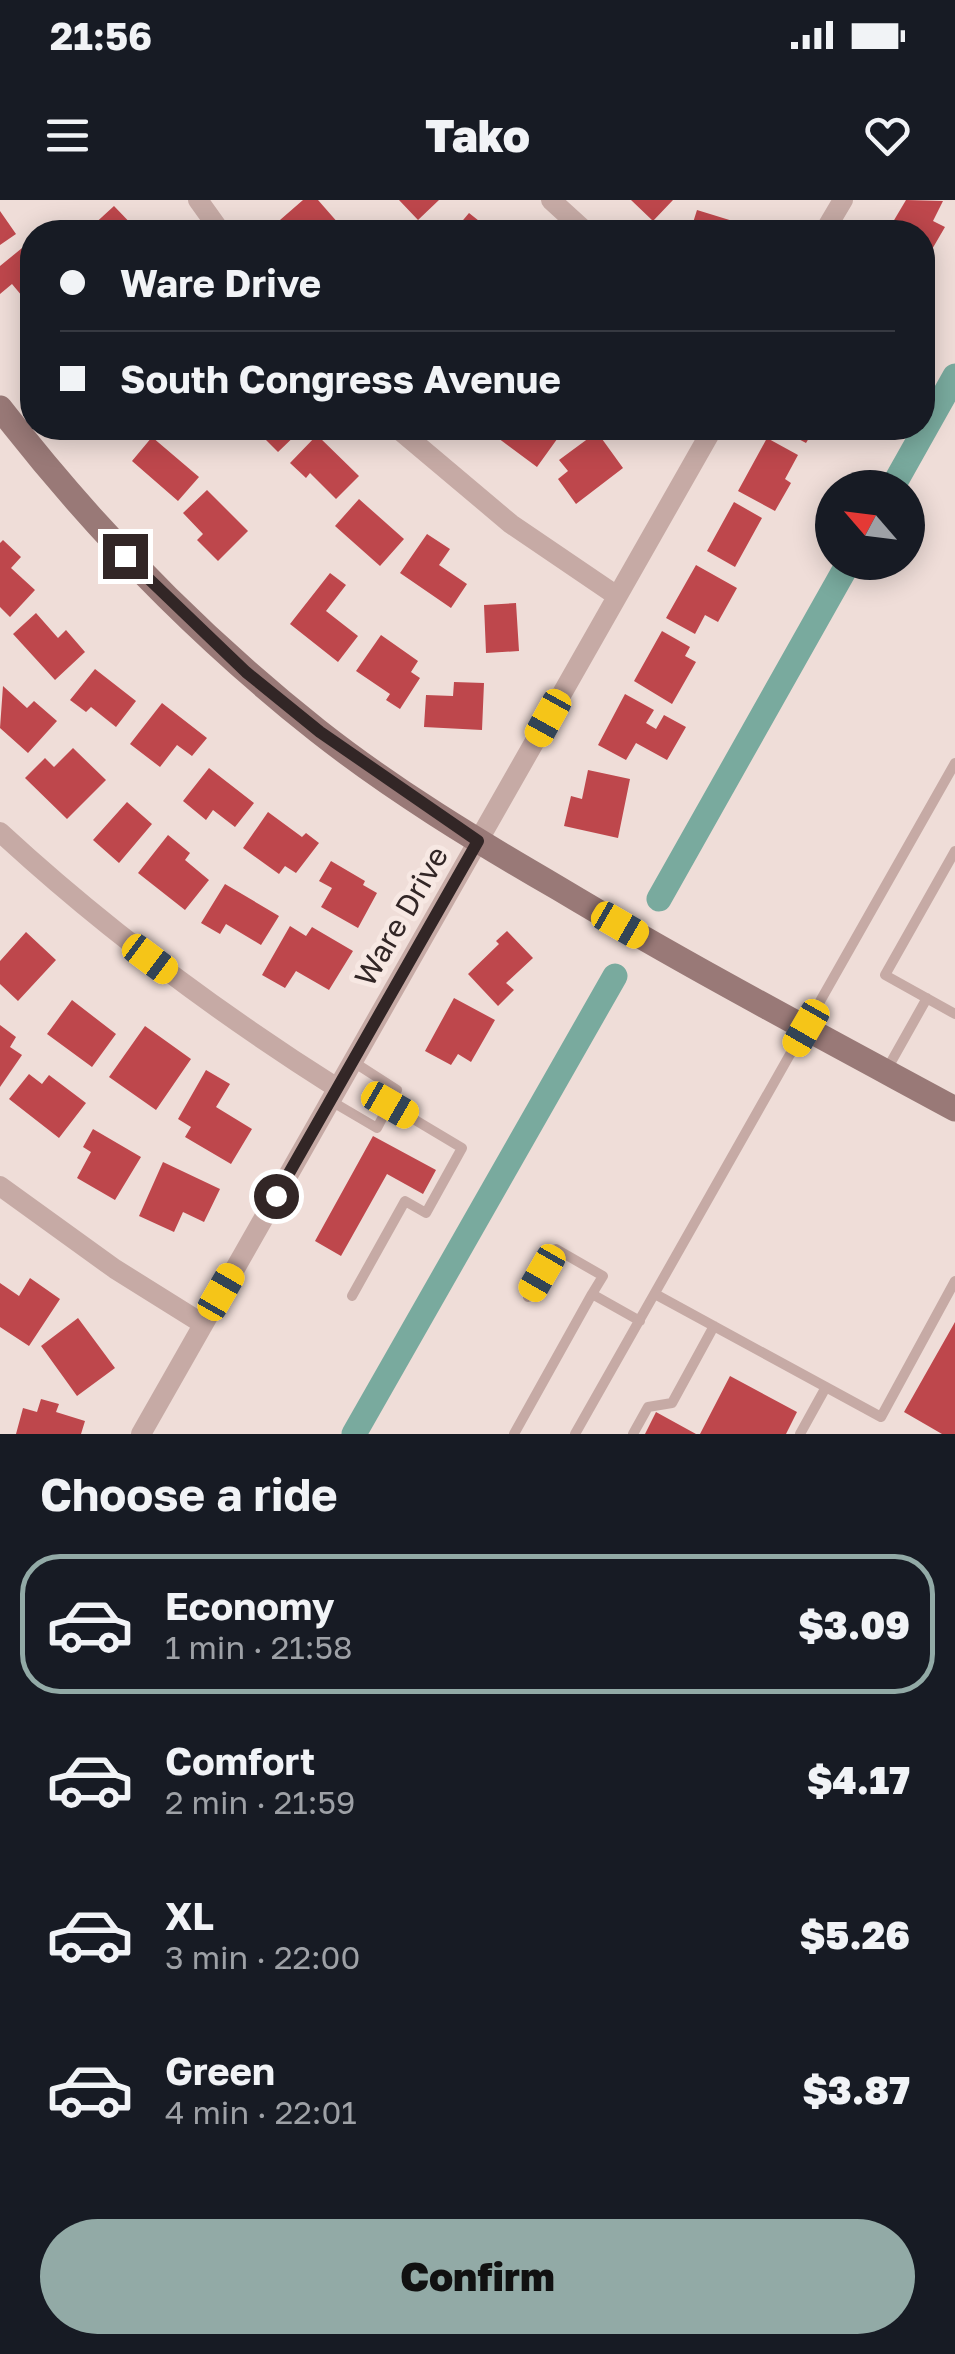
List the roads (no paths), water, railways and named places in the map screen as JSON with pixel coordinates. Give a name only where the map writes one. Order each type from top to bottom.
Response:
[{"type":"street","points":[[551,200],[573,220]]},
{"type":"street","points":[[0,408],[20,433]]},
{"type":"street","points":[[25,440],[125,556],[206,636],[320,732],[478,841],[652,944],[955,1108]]},
{"type":"street","points":[[411,440],[511,524],[618,596]]},
{"type":"street","name":"Ware Drive","points":[[141,1434],[707,440]]},
{"type":"street","points":[[0,832],[122,938],[334,1094]]},
{"type":"street","points":[[0,1186],[116,1269],[203,1324]]},
{"type":"lane","points":[[575,1434],[955,763]]},
{"type":"lane","points":[[955,851],[885,975],[955,1014]]},
{"type":"lane","points":[[886,1071],[927,998]]},
{"type":"lane","points":[[334,1094],[377,1128],[398,1090],[352,1061]]},
{"type":"lane","points":[[352,1296],[405,1201],[426,1213],[462,1148],[390,1105]]},
{"type":"lane","points":[[514,1434],[603,1276],[556,1249],[528,1297]]},
{"type":"lane","points":[[882,1434],[882,1417],[955,1281]]},
{"type":"lane","points":[[592,1294],[640,1320]]},
{"type":"lane","points":[[655,1294],[882,1417]]},
{"type":"lane","points":[[633,1434],[648,1406],[672,1404],[714,1326]]},
{"type":"lane","points":[[800,1434],[826,1387]]},
{"type":"waterway","points":[[935,412],[955,376]]},
{"type":"waterway","points":[[902,470],[919,440]]},
{"type":"waterway","points":[[659,899],[839,580]]},
{"type":"waterway","points":[[354,1434],[615,976]]}]
